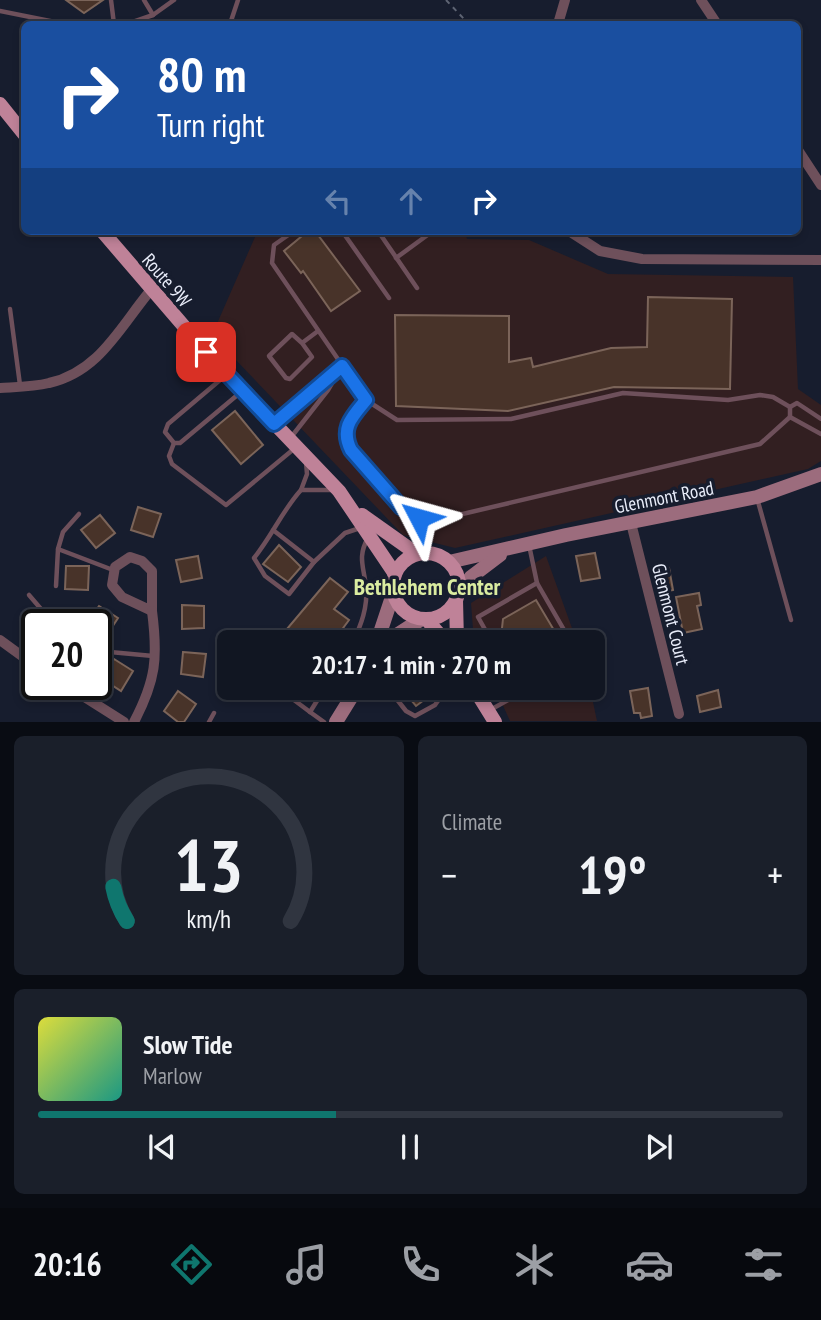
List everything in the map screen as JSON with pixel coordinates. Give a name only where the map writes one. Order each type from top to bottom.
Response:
[{"type":"main road","points":[[2,111],[21,131]]},
{"type":"main road","name":"Route 9W","points":[[105,235],[150,291],[339,491],[395,573]]},
{"type":"main road","name":"Glenmont Road","points":[[449,562],[757,497],[821,474]]},
{"type":"main road","name":"Route 9W","points":[[350,505],[417,554]]},
{"type":"main road","name":"Glenmont Road","points":[[457,597],[471,577],[511,548]]},
{"type":"main road","points":[[381,630],[393,594],[395,573],[408,558],[428,553],[449,562],[458,577],[457,630]]},
{"type":"main road","points":[[393,594],[402,611],[424,620],[434,630]]},
{"type":"main road","points":[[407,630],[424,620],[444,614],[457,597]]},
{"type":"main road","points":[[336,722],[350,700]]},
{"type":"main road","points":[[482,700],[492,716]]},
{"type":"street","points":[[559,21],[565,0]]},
{"type":"street","points":[[701,0],[715,21]]},
{"type":"street","points":[[801,155],[821,185]]},
{"type":"street","points":[[575,235],[600,251],[631,258],[821,260]]},
{"type":"street","points":[[0,388],[49,383],[87,366],[112,343],[150,291]]},
{"type":"street","name":"Glenmont Court","points":[[631,523],[679,714]]},
{"type":"street","points":[[134,722],[153,681],[157,657],[152,611],[153,575],[142,561],[130,557],[121,561],[111,579],[116,591],[134,605],[152,611]]},
{"type":"street","points":[[0,640],[20,657]]},
{"type":"street","points":[[89,700],[124,722]]},
{"type":"lane","points":[[111,0],[114,21]]},
{"type":"lane","points":[[144,0],[153,15]]},
{"type":"lane","points":[[136,21],[153,15],[174,0]]},
{"type":"lane","points":[[231,21],[238,0]]},
{"type":"lane","points":[[0,11],[50,21]]},
{"type":"lane","points":[[288,235],[274,245],[272,263],[366,400],[397,420],[511,419],[623,393],[728,400],[772,397],[790,407]]},
{"type":"lane","points":[[345,235],[389,298]]},
{"type":"lane","points":[[381,235],[416,288]]},
{"type":"lane","points":[[396,258],[428,235]]},
{"type":"lane","points":[[9,309],[20,386]]},
{"type":"lane","points":[[302,343],[318,331]]},
{"type":"lane","points":[[292,334],[302,343],[312,357],[290,379],[286,379],[269,356],[292,334]]},
{"type":"lane","points":[[274,424],[342,366]]},
{"type":"lane","points":[[174,443],[169,456],[172,464],[226,505],[297,448],[342,366]]},
{"type":"lane","points":[[174,443],[165,432],[168,424],[226,374]]},
{"type":"lane","points":[[174,443],[180,443],[242,391]]},
{"type":"lane","points":[[366,400],[346,429],[346,439],[351,450],[401,507],[419,518],[437,520],[760,444],[790,417],[790,407]]},
{"type":"lane","points":[[790,407],[797,403],[821,419]]},
{"type":"lane","points":[[790,417],[821,434]]},
{"type":"lane","points":[[297,448],[307,474],[301,490],[280,516],[274,530],[254,558],[258,568],[289,594],[314,562],[345,533],[368,531],[360,556],[366,589],[365,606],[356,630]]},
{"type":"lane","points":[[301,490],[321,488],[339,491]]},
{"type":"lane","points":[[757,497],[791,620]]},
{"type":"lane","points":[[57,586],[58,549],[63,532],[79,514]]},
{"type":"lane","points":[[274,530],[314,562]]},
{"type":"lane","points":[[529,544],[537,583],[564,630]]},
{"type":"lane","points":[[58,549],[114,570]]},
{"type":"lane","points":[[485,630],[478,617],[537,583]]},
{"type":"lane","points":[[29,595],[41,609]]},
{"type":"lane","points":[[112,652],[157,657]]},
{"type":"lane","points":[[294,700],[324,722]]},
{"type":"lane","points":[[310,712],[318,700]]},
{"type":"lane","points":[[397,700],[406,712],[419,715],[439,700]]},
{"type":"lane","points":[[492,716],[509,700]]},
{"type":"lane","points":[[209,722],[214,713]]},
{"type":"path","points":[[446,0],[464,21]]},
{"type":"shaded area","points":[[466,235],[467,239],[529,240],[608,274],[793,277],[798,389],[821,405],[821,461],[808,469],[455,548],[403,535],[212,335],[255,237]]},
{"type":"shaded area","points":[[546,556],[573,630],[473,630],[471,603]]},
{"type":"shaded area","points":[[500,700],[593,700],[597,721],[510,721]]},
{"type":"building","points":[[66,0],[103,0],[84,13]]},
{"type":"building","points":[[303,235],[318,235],[360,291],[331,311],[303,271],[301,273],[284,251]]},
{"type":"building","points":[[648,297],[732,299],[730,389],[614,387],[508,411],[396,406],[395,315],[509,316],[509,362],[531,358],[533,367],[611,348],[647,347]]},
{"type":"building","points":[[235,411],[263,445],[241,464],[212,430]]},
{"type":"building","points":[[138,507],[161,514],[153,537],[131,530]]},
{"type":"building","points":[[100,515],[115,533],[96,548],[81,530]]},
{"type":"building","points":[[279,545],[301,567],[288,582],[263,564]]},
{"type":"building","points":[[595,553],[600,578],[581,581],[576,556]]},
{"type":"building","points":[[198,556],[202,578],[181,582],[176,560]]},
{"type":"building","points":[[66,566],[89,566],[88,590],[65,589]]},
{"type":"building","points":[[669,568],[673,590],[660,593],[656,571]]},
{"type":"building","points":[[330,578],[348,592],[334,609],[349,620],[342,630],[286,630]]},
{"type":"building","points":[[699,593],[701,605],[697,606],[702,629],[683,633],[676,597]]},
{"type":"building","points":[[536,600],[554,630],[503,630],[503,619]]},
{"type":"building","points":[[182,605],[204,606],[204,628],[182,629]]},
{"type":"building","points":[[112,614],[118,618],[112,627]]},
{"type":"building","points":[[183,652],[206,654],[203,677],[181,674]]},
{"type":"building","points":[[114,659],[133,671],[121,691],[112,685]]},
{"type":"building","points":[[648,688],[652,716],[641,718],[640,713],[634,713],[630,691]]},
{"type":"building","points":[[718,690],[721,707],[700,712],[697,696]]},
{"type":"building","points":[[178,691],[196,704],[184,722],[178,722],[164,711]]},
{"type":"building","points":[[411,700],[424,700],[416,706]]},
{"type":"district","name":"Bethlehem Center","points":[[427,587]]},
{"type":"route","points":[[206,352],[274,424],[342,366],[366,400],[352,416],[346,429],[346,439],[351,450],[401,507],[419,518]]}]
